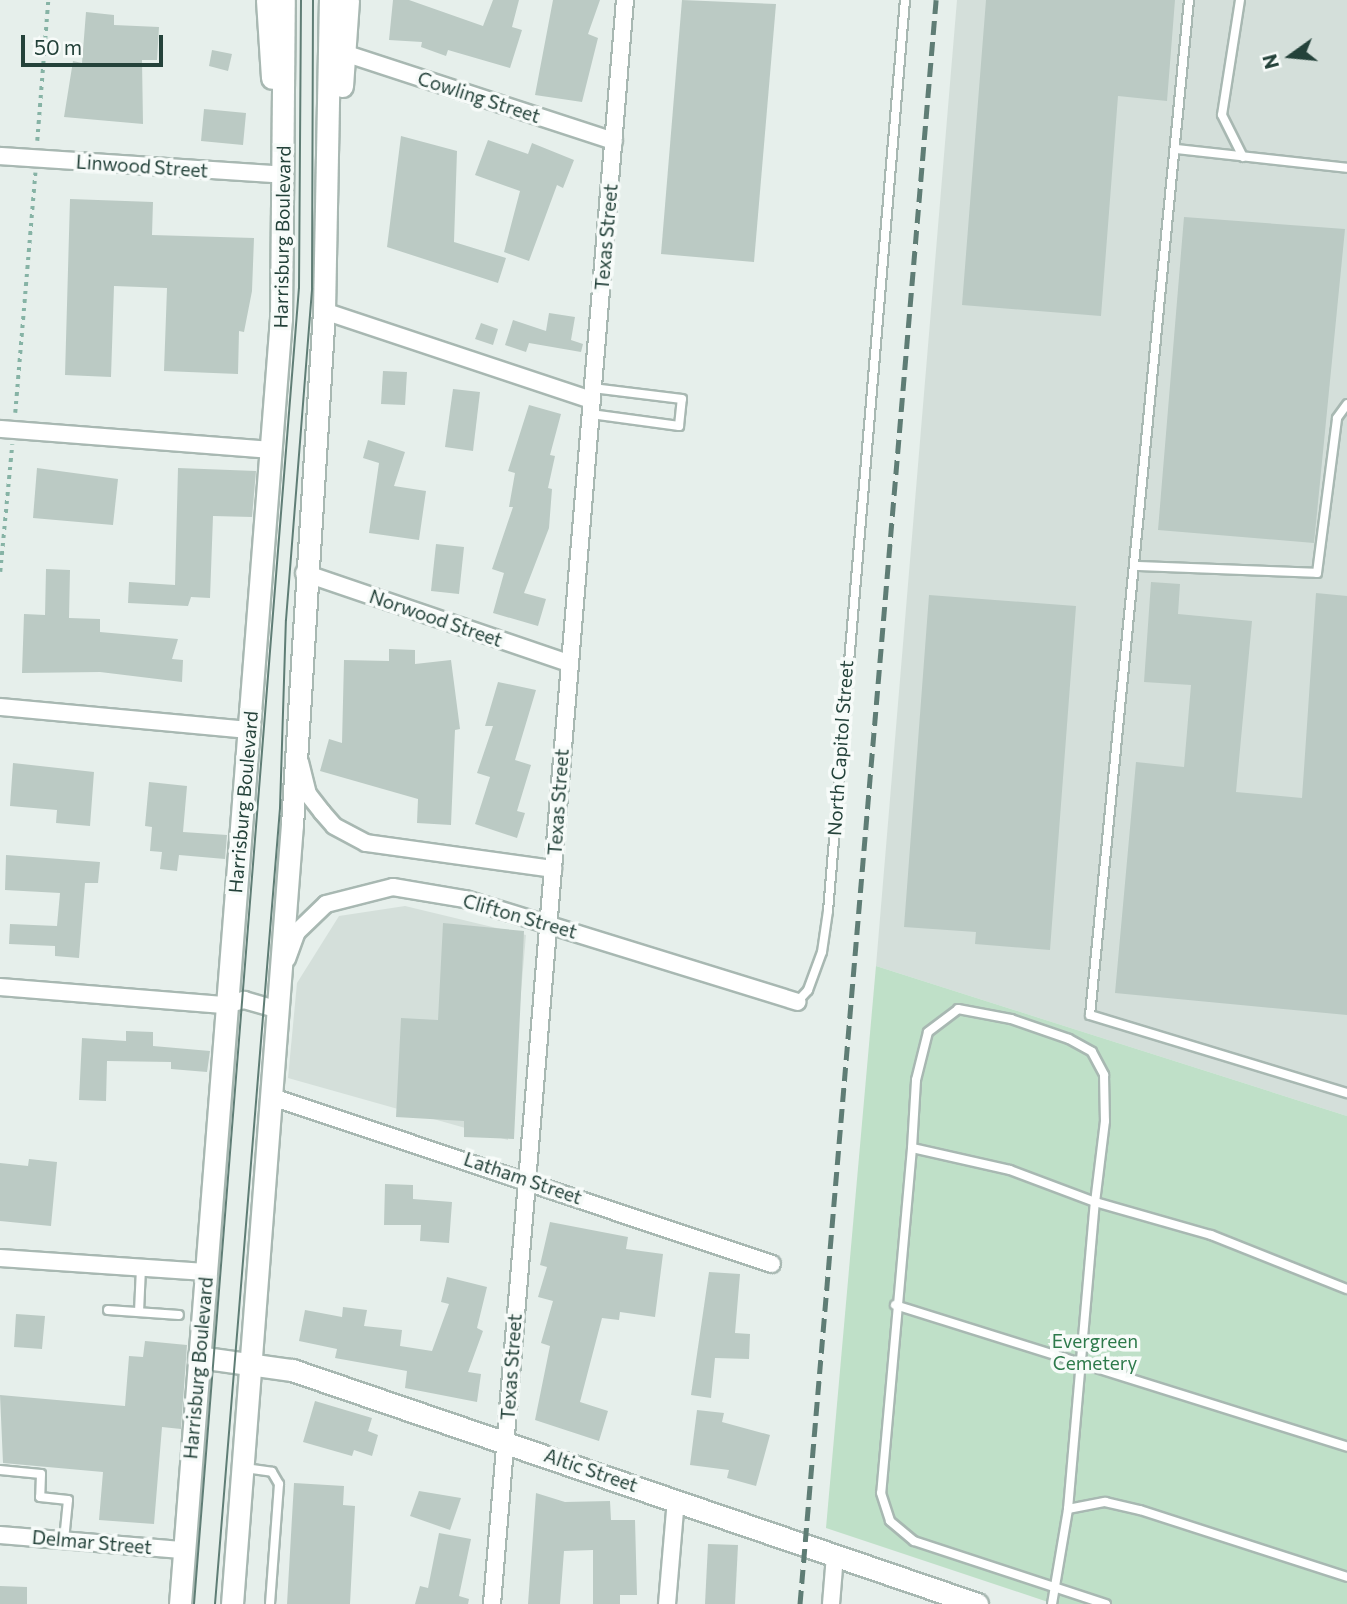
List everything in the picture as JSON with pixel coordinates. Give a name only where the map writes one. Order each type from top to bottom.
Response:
[{"type":"main road","points":[[267,0],[283,175]]},
{"type":"main road","name":"Harrisburg Boulevard","points":[[180,1604],[270,450],[283,175],[284,0]]},
{"type":"main road","points":[[324,312],[330,0]]},
{"type":"main road","points":[[232,1604],[279,1010],[304,573],[348,0]]},
{"type":"main road","name":"Altic Street","points":[[199,1357],[250,1361],[505,1440],[978,1604]]},
{"type":"street","name":"Texas Street","points":[[492,1604],[525,1178],[549,923],[568,663],[625,0]]},
{"type":"street","name":"Cowling Street","points":[[344,53],[614,141]]},
{"type":"street","name":"Linwood Street","points":[[0,156],[283,175]]},
{"type":"street","points":[[324,312],[592,401]]},
{"type":"street","points":[[7,429],[270,450]]},
{"type":"street","name":"Norwood Street","points":[[304,573],[568,663]]},
{"type":"street","points":[[0,707],[248,730]]},
{"type":"street","points":[[296,745],[308,794],[334,826],[366,843],[553,869]]},
{"type":"street","name":"Clifton Street","points":[[281,978],[304,923],[326,904],[349,894],[393,887],[465,899],[797,1002]]},
{"type":"street","points":[[0,986],[226,1005],[244,1000],[279,1010]]},
{"type":"street","name":"Latham Street","points":[[272,1097],[525,1178],[772,1264]]},
{"type":"street","points":[[0,1258],[206,1272]]},
{"type":"street","points":[[667,1604],[676,1500]]},
{"type":"street","name":"Delmar Street","points":[[0,1535],[184,1550]]},
{"type":"street","points":[[831,1604],[835,1555]]},
{"type":"lane","name":"North Capitol Street","points":[[797,1002],[808,990],[822,952],[828,911],[905,0]]},
{"type":"lane","points":[[1189,0],[1136,566],[1090,1014],[1347,1093]]},
{"type":"lane","points":[[1240,0],[1222,115],[1243,157]]},
{"type":"lane","points":[[1176,149],[1347,168]]},
{"type":"lane","points":[[682,399],[679,426],[592,401],[682,399]]},
{"type":"lane","points":[[1136,566],[1317,573],[1337,418],[1347,404]]},
{"type":"lane","points":[[1052,1604],[1055,1587],[1068,1509],[1079,1362],[1105,1121],[1104,1075],[1092,1052],[1011,1019],[957,1009],[928,1032],[916,1080],[881,1493],[890,1521],[914,1541],[1055,1587],[1106,1604]]},
{"type":"lane","points":[[912,1148],[1010,1170],[1095,1202],[1211,1236],[1347,1289]]},
{"type":"lane","points":[[139,1312],[141,1268]]},
{"type":"lane","points":[[895,1305],[1347,1447]]},
{"type":"lane","points":[[108,1310],[179,1315]]},
{"type":"lane","points":[[242,1467],[272,1472],[279,1484],[270,1604]]},
{"type":"lane","points":[[0,1470],[41,1474],[40,1497],[68,1500],[64,1540]]},
{"type":"lane","points":[[1068,1509],[1105,1502],[1140,1510],[1347,1577]]},
{"type":"path","points":[[0,572],[7,429],[36,159],[48,0]]},
{"type":"shaded area","points":[[957,0],[1347,0],[1347,1116],[876,966]]},
{"type":"shaded area","points":[[405,906],[526,935],[508,1140],[288,1078],[297,983],[339,916]]},
{"type":"green space","name":"Evergreen Cemetery","points":[[876,966],[1347,1116],[1347,1604],[1054,1604],[826,1528]]},
{"type":"building","points":[[393,0],[409,0],[483,26],[493,0],[519,0],[512,27],[522,30],[510,68],[448,50],[446,56],[421,47],[422,42],[389,40]]},
{"type":"building","points":[[553,0],[600,0],[588,34],[598,38],[582,102],[535,95]]},
{"type":"building","points":[[682,0],[776,4],[754,262],[661,254]]},
{"type":"building","points":[[986,0],[1175,0],[1167,101],[1118,96],[1101,316],[962,305]]},
{"type":"building","points":[[86,12],[114,15],[114,25],[159,27],[157,60],[142,60],[143,124],[64,117],[73,61],[82,63]]},
{"type":"building","points":[[212,50],[232,54],[228,71],[209,66]]},
{"type":"building","points":[[204,109],[246,113],[243,145],[201,141]]},
{"type":"building","points":[[401,136],[457,151],[454,242],[506,258],[498,283],[387,247]]},
{"type":"building","points":[[488,140],[528,154],[532,143],[574,160],[563,188],[557,185],[529,261],[504,252],[520,191],[475,175]]},
{"type":"building","points":[[70,199],[153,202],[152,235],[254,238],[252,291],[244,332],[239,331],[238,374],[164,371],[167,288],[114,286],[111,377],[65,375]]},
{"type":"building","points":[[1184,217],[1345,229],[1314,543],[1158,530]]},
{"type":"building","points":[[549,313],[575,317],[571,340],[583,344],[581,352],[529,343],[526,352],[505,345],[513,320],[546,331]]},
{"type":"building","points":[[481,323],[498,329],[493,345],[475,339]]},
{"type":"building","points":[[383,371],[407,372],[405,405],[381,404]]},
{"type":"building","points":[[453,389],[480,392],[473,451],[445,447]]},
{"type":"building","points":[[529,405],[561,414],[550,455],[555,456],[548,488],[552,489],[549,528],[524,593],[546,599],[538,626],[493,613],[504,573],[492,569],[513,507],[509,507],[515,473],[508,471]]},
{"type":"building","points":[[368,440],[405,452],[394,486],[426,491],[419,540],[369,533],[379,463],[363,458]]},
{"type":"building","points":[[37,468],[118,479],[113,525],[33,518]]},
{"type":"building","points":[[178,468],[256,471],[252,517],[213,516],[210,598],[191,597],[188,606],[128,603],[129,582],[175,585]]},
{"type":"building","points":[[436,544],[464,547],[459,594],[431,591]]},
{"type":"building","points":[[46,569],[70,570],[69,618],[100,619],[100,632],[178,639],[172,659],[183,660],[182,682],[100,672],[22,673],[24,614],[45,615]]},
{"type":"building","points":[[1151,582],[1180,584],[1178,614],[1252,621],[1236,792],[1302,798],[1316,593],[1347,596],[1347,1015],[1115,993],[1136,762],[1184,767],[1191,685],[1144,682]]},
{"type":"building","points":[[929,595],[1076,606],[1050,950],[975,944],[976,932],[904,927]]},
{"type":"building","points":[[389,649],[415,650],[415,664],[451,660],[460,729],[455,730],[451,825],[417,823],[418,799],[320,771],[329,739],[342,743],[344,660],[389,661]]},
{"type":"building","points":[[498,682],[536,690],[515,760],[531,765],[517,811],[525,813],[517,838],[475,824],[490,777],[477,773],[493,726],[485,726]]},
{"type":"building","points":[[13,763],[94,772],[90,826],[56,823],[57,810],[10,806]]},
{"type":"building","points":[[149,782],[187,786],[183,832],[227,835],[225,859],[179,855],[177,871],[160,869],[162,852],[150,851],[152,827],[145,826]]},
{"type":"building","points":[[6,855],[100,862],[98,883],[85,883],[79,958],[55,956],[55,946],[9,944],[10,924],[57,926],[60,893],[5,890]]},
{"type":"building","points":[[443,923],[524,931],[514,1139],[464,1137],[464,1121],[396,1117],[401,1018],[438,1020]]},
{"type":"building","points":[[126,1031],[153,1032],[153,1046],[210,1051],[207,1072],[171,1069],[171,1062],[107,1061],[106,1101],[79,1100],[82,1038],[126,1041]]},
{"type":"building","points":[[29,1159],[57,1162],[51,1226],[0,1221],[0,1163],[28,1166]]},
{"type":"building","points":[[385,1184],[413,1185],[413,1199],[452,1202],[449,1243],[420,1241],[421,1225],[384,1225]]},
{"type":"building","points":[[550,1222],[628,1237],[626,1249],[663,1254],[655,1317],[620,1312],[619,1320],[602,1318],[580,1402],[608,1411],[599,1441],[535,1420],[550,1346],[541,1343],[553,1301],[538,1297],[547,1267],[540,1265]]},
{"type":"building","points":[[709,1272],[740,1274],[735,1333],[750,1334],[749,1359],[715,1358],[711,1398],[691,1395]]},
{"type":"building","points":[[447,1277],[487,1287],[477,1328],[483,1331],[468,1372],[481,1374],[477,1402],[405,1388],[407,1371],[335,1358],[337,1349],[299,1341],[305,1310],[342,1317],[343,1307],[367,1310],[364,1326],[402,1330],[400,1346],[432,1351],[449,1304],[441,1302]]},
{"type":"building","points":[[16,1314],[45,1316],[42,1349],[14,1347]]},
{"type":"building","points":[[145,1341],[187,1345],[181,1429],[162,1427],[154,1524],[99,1520],[103,1472],[3,1463],[0,1395],[125,1406],[129,1356],[143,1357]]},
{"type":"building","points":[[315,1401],[372,1418],[368,1431],[378,1435],[372,1456],[354,1450],[352,1456],[303,1442]]},
{"type":"building","points":[[697,1410],[724,1413],[722,1422],[770,1435],[756,1486],[727,1478],[729,1470],[690,1465]]},
{"type":"building","points":[[294,1483],[344,1486],[343,1505],[355,1506],[350,1604],[287,1604]]},
{"type":"building","points":[[419,1491],[461,1498],[450,1530],[410,1516]]},
{"type":"building","points":[[536,1493],[565,1502],[610,1501],[611,1520],[635,1520],[637,1595],[620,1595],[620,1604],[593,1604],[593,1550],[564,1551],[560,1604],[528,1604]]},
{"type":"building","points":[[439,1533],[471,1539],[459,1596],[469,1599],[468,1604],[415,1604],[420,1586],[428,1588]]},
{"type":"building","points":[[708,1544],[738,1545],[735,1604],[705,1604]]},
{"type":"building","points":[[0,1586],[27,1587],[27,1604],[0,1604]]},
{"type":"tram line","points":[[194,1604],[299,288],[301,0]]},
{"type":"tram line","points":[[215,1604],[280,808],[286,620],[312,288],[313,0]]},
{"type":"railway","points":[[800,1604],[936,0]]}]
